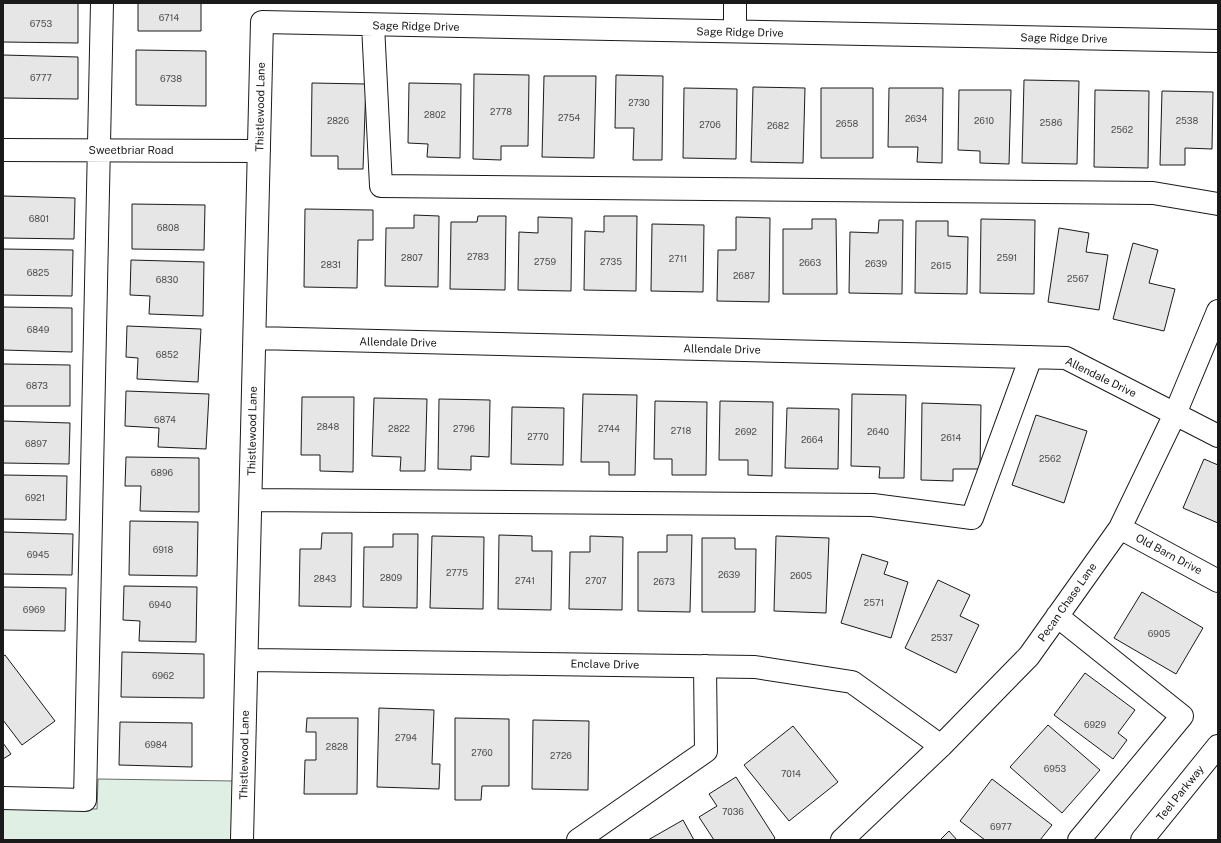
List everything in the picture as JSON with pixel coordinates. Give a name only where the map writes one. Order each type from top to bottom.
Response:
[{"type":"street","points":[[3,798],[85,800],[102,3]]},
{"type":"street","points":[[735,3],[735,31]]},
{"type":"street","name":"Sage Ridge Drive","points":[[262,22],[1218,41]]},
{"type":"street","name":"Thistlewood Lane","points":[[242,840],[262,22]]},
{"type":"street","points":[[373,25],[381,186],[1153,193],[1218,204]]},
{"type":"street","name":"Sweetbriar Road","points":[[3,150],[259,151]]},
{"type":"street","name":"Pecan Chase Lane","points":[[842,840],[942,746],[1029,656],[1120,528],[1175,414],[1218,311]]},
{"type":"street","name":"Allendale Drive","points":[[255,338],[1066,358],[1218,436]]},
{"type":"street","points":[[251,500],[873,505],[972,518],[1031,357]]},
{"type":"street","name":"Old Barn Drive","points":[[1120,528],[1218,581]]},
{"type":"street","points":[[1057,616],[1182,716],[1079,840]]},
{"type":"street","name":"Enclave Drive","points":[[247,660],[756,666],[852,682],[942,746]]},
{"type":"street","points":[[578,840],[706,751],[705,666]]},
{"type":"street","name":"Teel Parkway","points":[[1142,840],[1218,746]]},
{"type":"green space","points":[[98,779],[234,781],[232,840],[3,840],[3,807],[97,809]]},
{"type":"building","points":[[3,3],[78,3],[78,43],[3,42]]},
{"type":"building","points":[[138,3],[201,3],[201,31],[138,31]]},
{"type":"building","points":[[136,50],[206,51],[206,106],[136,105]]},
{"type":"building","points":[[3,55],[78,57],[78,99],[3,98]]},
{"type":"building","points":[[474,74],[529,75],[528,146],[501,146],[501,160],[473,159]]},
{"type":"building","points":[[616,75],[663,76],[662,160],[633,160],[634,128],[615,128]]},
{"type":"building","points":[[544,76],[596,76],[594,158],[542,157]]},
{"type":"building","points":[[1024,80],[1079,81],[1077,164],[1022,163]]},
{"type":"building","points":[[312,83],[366,84],[363,169],[338,169],[338,156],[311,156]]},
{"type":"building","points":[[409,83],[461,84],[460,158],[427,157],[428,144],[408,143]]},
{"type":"building","points":[[753,87],[805,88],[803,163],[751,162]]},
{"type":"building","points":[[684,88],[737,89],[736,159],[683,158]]},
{"type":"building","points":[[821,88],[873,88],[873,158],[821,158]]},
{"type":"building","points":[[889,88],[943,88],[942,163],[917,162],[918,147],[888,147]]},
{"type":"building","points":[[959,90],[1011,90],[1009,164],[980,163],[980,151],[958,150]]},
{"type":"building","points":[[1095,90],[1149,91],[1148,168],[1094,167]]},
{"type":"building","points":[[1162,91],[1213,92],[1212,149],[1185,148],[1185,165],[1160,165]]},
{"type":"building","points":[[3,196],[75,198],[74,239],[3,238]]},
{"type":"building","points":[[132,204],[205,205],[204,250],[132,249]]},
{"type":"building","points":[[305,209],[373,210],[373,240],[358,240],[357,288],[304,287]]},
{"type":"building","points":[[414,215],[439,216],[438,287],[385,286],[386,228],[414,228]]},
{"type":"building","points":[[478,216],[506,216],[505,290],[450,289],[451,222],[477,222]]},
{"type":"building","points":[[604,216],[637,216],[636,291],[584,290],[585,231],[604,232]]},
{"type":"building","points":[[538,217],[572,218],[571,291],[518,290],[519,232],[538,233]]},
{"type":"building","points":[[736,217],[770,218],[769,302],[717,301],[718,250],[736,250]]},
{"type":"building","points":[[812,219],[836,219],[837,294],[783,294],[783,229],[812,229]]},
{"type":"building","points":[[981,219],[1035,220],[1034,294],[980,293]]},
{"type":"building","points":[[879,220],[903,220],[902,294],[849,293],[850,232],[878,233]]},
{"type":"building","points":[[916,221],[948,221],[948,236],[968,237],[967,294],[915,293]]},
{"type":"building","points":[[652,224],[704,225],[703,292],[651,291]]},
{"type":"building","points":[[1059,228],[1089,233],[1086,252],[1108,255],[1099,310],[1048,302]]},
{"type":"building","points":[[1133,243],[1158,250],[1149,283],[1175,289],[1164,331],[1113,319]]},
{"type":"building","points":[[3,249],[73,250],[72,296],[3,295]]},
{"type":"building","points":[[131,260],[204,262],[203,316],[149,314],[150,296],[130,295]]},
{"type":"building","points":[[3,307],[72,308],[72,352],[3,350]]},
{"type":"building","points":[[127,326],[201,329],[198,382],[137,379],[138,358],[126,357]]},
{"type":"building","points":[[3,364],[70,365],[70,406],[3,406]]},
{"type":"building","points":[[126,391],[209,394],[206,449],[158,447],[159,428],[125,426]]},
{"type":"building","points":[[583,394],[637,395],[635,475],[609,475],[609,462],[581,462]]},
{"type":"building","points":[[852,394],[906,395],[904,478],[879,478],[880,467],[851,466]]},
{"type":"building","points":[[302,397],[354,397],[353,472],[320,471],[320,455],[301,455]]},
{"type":"building","points":[[374,398],[427,399],[425,471],[400,471],[401,457],[372,456]]},
{"type":"building","points":[[439,399],[490,400],[489,457],[471,456],[471,470],[438,469]]},
{"type":"building","points":[[655,401],[707,402],[706,475],[672,475],[672,459],[654,459]]},
{"type":"building","points":[[720,401],[773,402],[772,476],[748,475],[748,460],[719,460]]},
{"type":"building","points":[[922,403],[981,405],[980,469],[953,469],[953,481],[921,480]]},
{"type":"building","points":[[512,407],[564,408],[563,465],[511,464]]},
{"type":"building","points":[[787,408],[839,409],[838,469],[785,468]]},
{"type":"building","points":[[1036,415],[1087,431],[1064,503],[1012,485]]},
{"type":"building","points":[[3,421],[70,423],[69,464],[3,463]]},
{"type":"building","points":[[126,457],[199,458],[199,512],[140,511],[141,486],[125,486]]},
{"type":"building","points":[[1204,459],[1218,465],[1218,523],[1183,508]]},
{"type":"building","points":[[3,475],[67,476],[66,520],[3,519]]},
{"type":"building","points":[[130,521],[198,522],[197,576],[129,575]]},
{"type":"building","points":[[3,532],[73,534],[72,575],[3,574]]},
{"type":"building","points":[[322,533],[352,533],[351,607],[299,606],[300,549],[321,549]]},
{"type":"building","points":[[393,534],[418,534],[417,608],[363,607],[364,547],[393,547]]},
{"type":"building","points":[[499,535],[532,536],[532,551],[552,551],[551,610],[498,609]]},
{"type":"building","points":[[667,535],[692,535],[690,612],[638,611],[638,552],[667,552]]},
{"type":"building","points":[[432,536],[484,537],[483,609],[430,608]]},
{"type":"building","points":[[590,536],[623,537],[622,610],[569,609],[570,552],[590,552]]},
{"type":"building","points":[[776,536],[829,538],[826,613],[774,611]]},
{"type":"building","points":[[702,538],[735,538],[735,549],[756,549],[755,612],[702,612]]},
{"type":"building","points":[[862,554],[888,562],[884,574],[908,582],[891,638],[841,623]]},
{"type":"building","points":[[938,580],[970,595],[960,616],[979,625],[956,673],[905,648]]},
{"type":"building","points":[[124,586],[197,587],[196,642],[139,641],[140,621],[123,620]]},
{"type":"building","points":[[3,587],[66,588],[65,631],[3,630]]},
{"type":"building","points":[[1142,592],[1203,628],[1176,674],[1114,638]]},
{"type":"building","points":[[122,652],[204,654],[204,698],[121,697]]},
{"type":"building","points":[[5,655],[55,721],[22,745],[3,720],[3,656]]},
{"type":"building","points":[[1085,673],[1135,710],[1118,733],[1127,740],[1113,759],[1054,715]]},
{"type":"building","points":[[379,708],[434,710],[432,764],[440,764],[439,789],[377,787]]},
{"type":"building","points":[[307,718],[358,718],[357,794],[304,794],[305,760],[316,760],[316,732],[306,732]]},
{"type":"building","points":[[455,718],[509,719],[509,786],[482,786],[481,800],[455,800]]},
{"type":"building","points":[[533,720],[589,721],[588,790],[532,789]]},
{"type":"building","points":[[120,722],[192,723],[192,767],[119,765]]},
{"type":"building","points":[[1048,725],[1100,770],[1062,813],[1010,767]]},
{"type":"building","points":[[793,726],[838,782],[789,821],[744,765]]},
{"type":"building","points":[[3,743],[11,754],[3,759]]},
{"type":"building","points":[[736,777],[775,838],[773,840],[714,840],[699,817],[717,806],[709,794]]},
{"type":"building","points":[[992,779],[1052,825],[1040,840],[985,840],[960,821]]},
{"type":"building","points":[[683,820],[694,840],[648,840]]},
{"type":"building","points":[[949,831],[957,840],[940,840]]}]
